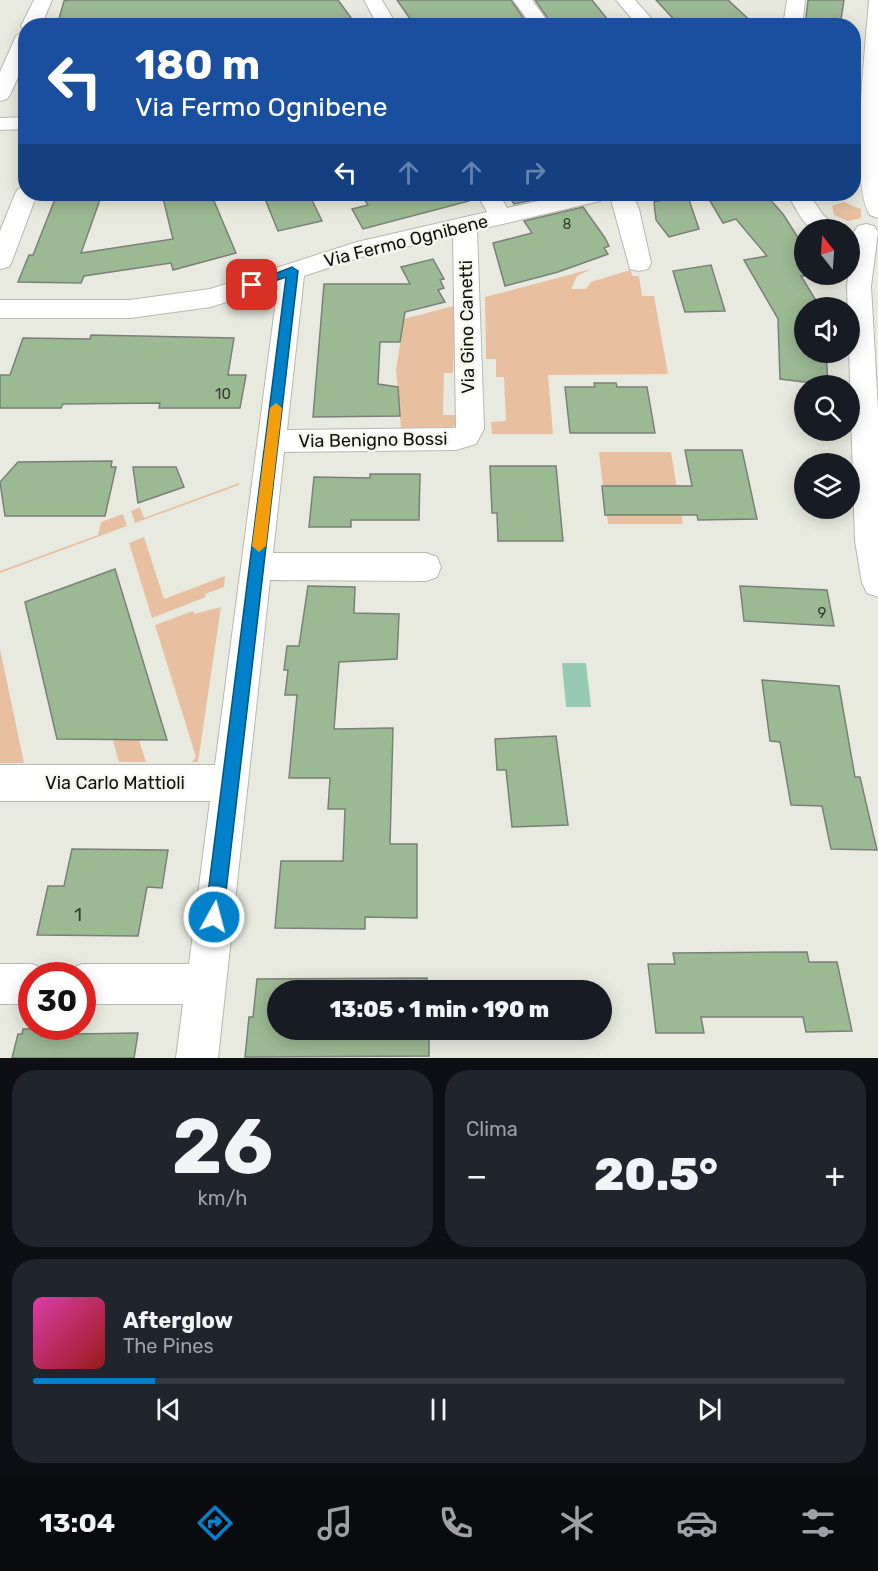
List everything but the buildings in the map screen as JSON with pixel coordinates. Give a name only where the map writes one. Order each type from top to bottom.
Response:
[{"type":"street","points":[[35,18],[43,0]]},
{"type":"street","points":[[373,0],[383,18]]},
{"type":"street","points":[[522,0],[536,18]]},
{"type":"street","points":[[625,0],[638,18]]},
{"type":"street","points":[[793,18],[796,0]]},
{"type":"street","points":[[860,254],[869,221],[870,152],[878,0]]},
{"type":"street","points":[[0,95],[18,57]]},
{"type":"street","points":[[0,124],[18,123]]},
{"type":"street","points":[[861,166],[870,152]]},
{"type":"street","points":[[0,261],[23,201]]},
{"type":"street","points":[[492,201],[502,218]]},
{"type":"street","name":"Via Fermo Ognibene","points":[[0,309],[130,309],[211,298],[357,250],[571,201]]},
{"type":"street","points":[[624,201],[639,263]]},
{"type":"street","points":[[809,201],[815,219]]},
{"type":"street","points":[[859,201],[869,221]]},
{"type":"street","name":"Via Gino Canetti","points":[[465,226],[470,429]]},
{"type":"street","points":[[196,1058],[292,271]]},
{"type":"street","points":[[855,285],[878,583]]},
{"type":"street","name":"Via Benigno Bossi","points":[[272,441],[456,439],[466,436],[470,429]]},
{"type":"street","points":[[256,566],[426,567]]},
{"type":"street","name":"Via Carlo Mattioli","points":[[0,783],[230,783]]},
{"type":"street","points":[[0,984],[18,984]]},
{"type":"street","points":[[96,984],[206,984]]},
{"type":"shaded area","points":[[844,202],[861,209],[861,218],[843,219],[834,215],[832,206]]},
{"type":"shaded area","points":[[591,269],[577,276],[571,289],[586,289],[591,282],[630,270],[633,276],[639,276],[642,296],[654,296],[668,374],[548,375],[553,434],[492,434],[491,422],[506,421],[504,377],[496,377],[496,359],[486,359],[485,297]]},
{"type":"shaded area","points":[[454,303],[461,303],[461,339],[454,339],[453,373],[444,373],[443,415],[460,415],[457,425],[442,432],[442,427],[401,428],[396,370],[404,319],[453,306]]},
{"type":"shaded area","points":[[599,452],[671,452],[683,524],[608,524],[607,515],[659,515],[603,486]]},
{"type":"shaded area","points":[[239,483],[239,485],[135,523],[131,511],[140,507],[144,518]]},
{"type":"shaded area","points":[[123,514],[127,526],[0,573],[0,571],[98,535],[101,522]]},
{"type":"shaded area","points":[[144,537],[164,599],[225,576],[224,587],[205,594],[206,597],[152,618],[129,543]]},
{"type":"shaded area","points":[[221,607],[198,762],[192,762],[196,757],[155,625],[193,611],[194,614]]},
{"type":"shaded area","points":[[0,649],[24,763],[0,763]]},
{"type":"shaded area","points":[[562,663],[586,663],[591,707],[566,707]]},
{"type":"shaded area","points":[[111,734],[121,739],[139,740],[146,762],[119,762]]},
{"type":"slow traffic","points":[[259,546],[276,408]]},
{"type":"route","points":[[214,917],[292,271],[252,285]]}]
